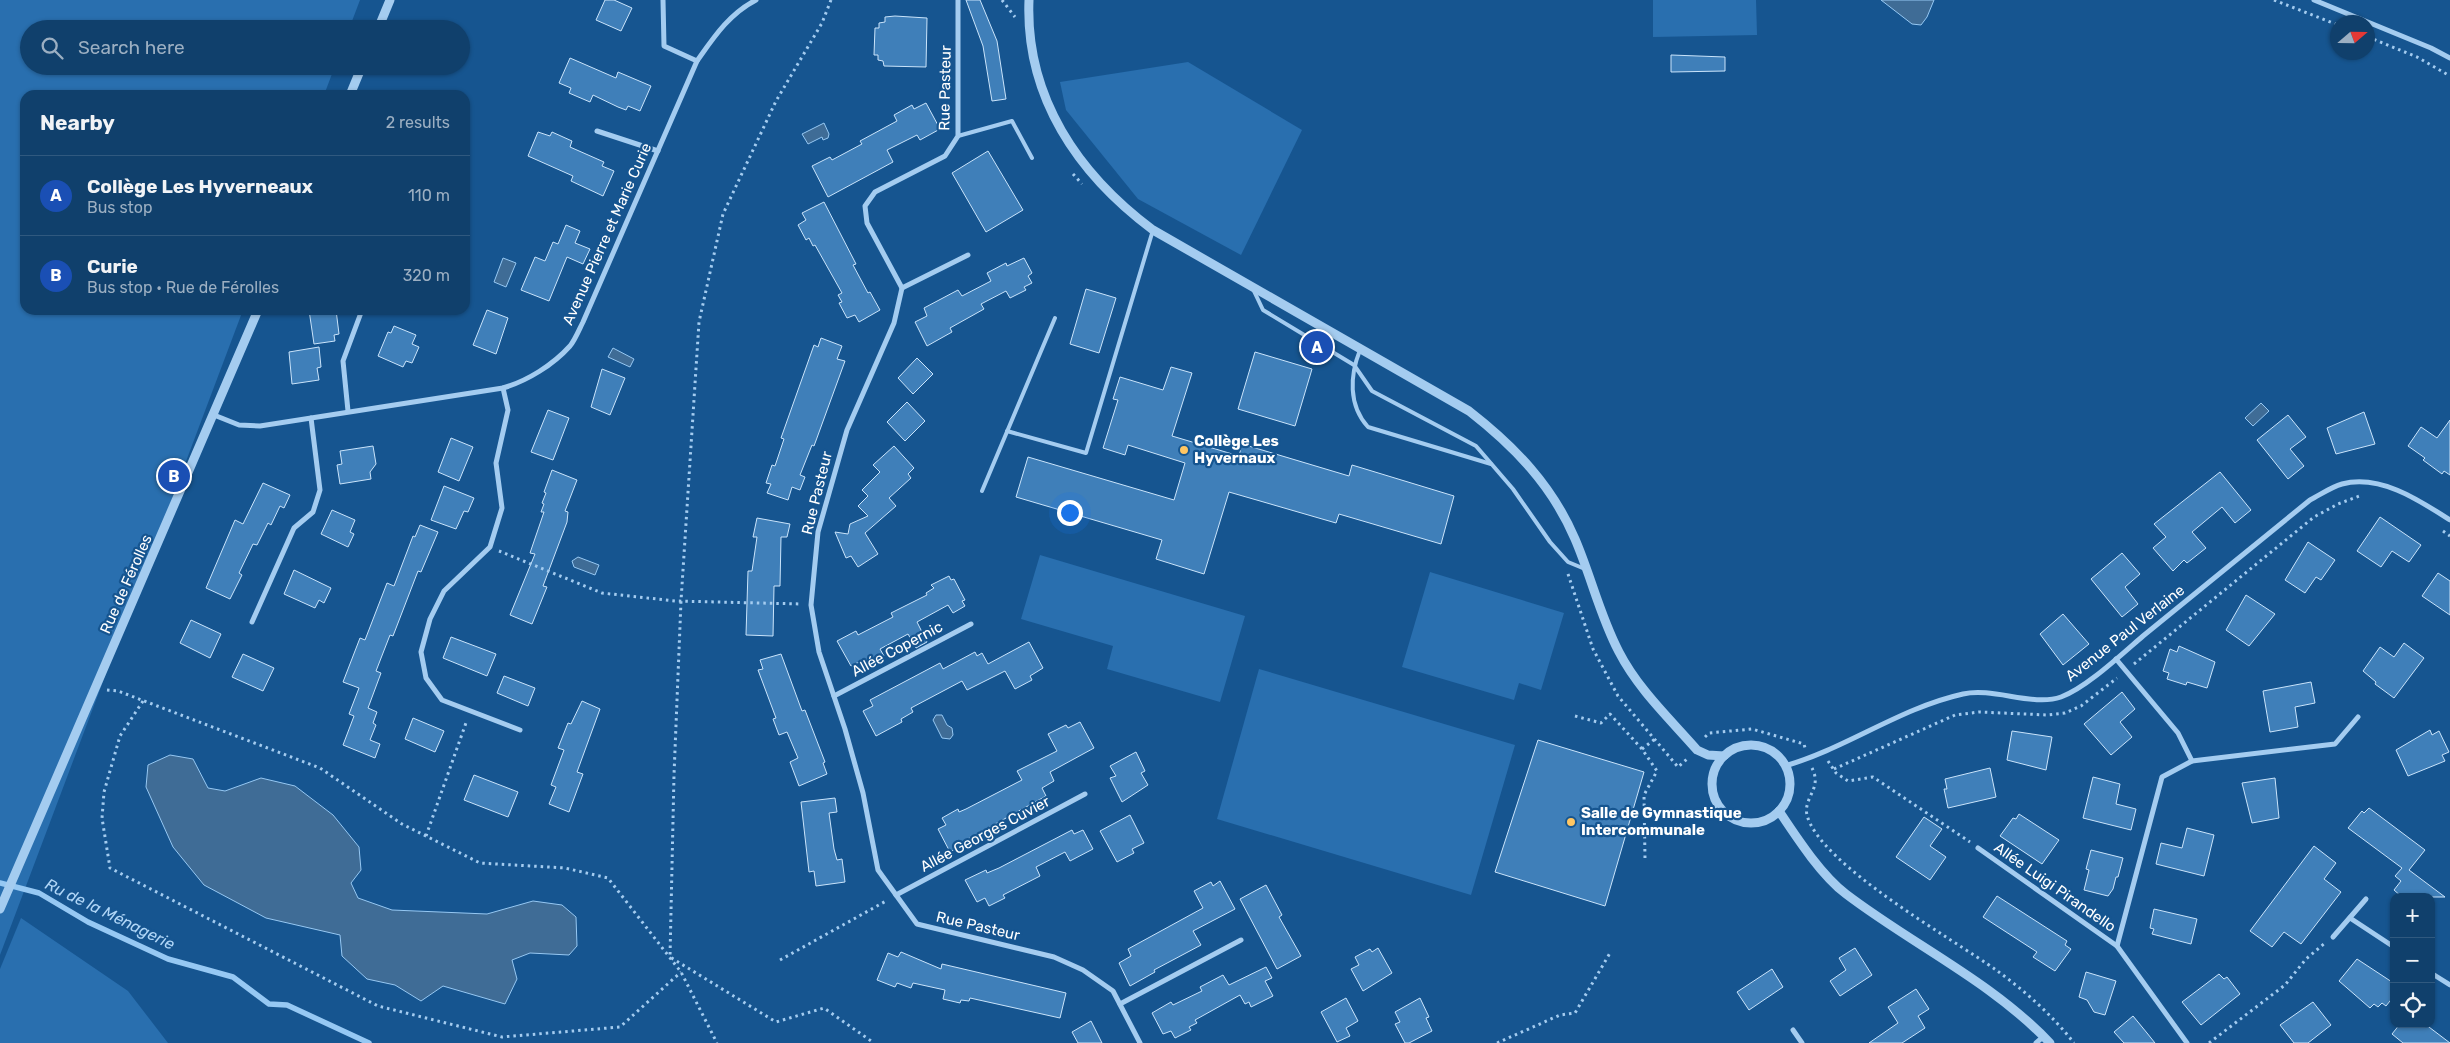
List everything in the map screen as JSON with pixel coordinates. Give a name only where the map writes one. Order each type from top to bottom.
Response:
[{"type":"street","points":[[382,20],[390,0]]},
{"type":"street","points":[[663,0],[664,46],[697,61]]},
{"type":"street","name":"Avenue Pierre et Marie Curie","points":[[214,415],[239,425],[260,426],[503,388],[519,383],[543,369],[570,346],[697,61],[722,26],[741,8],[756,0]]},
{"type":"street","name":"Rue Pasteur","points":[[958,0],[958,136],[946,156],[875,192],[865,206],[867,223],[902,288],[894,324],[847,430],[818,532],[811,605],[820,652],[863,792],[878,870],[917,924],[1054,957],[1083,970],[1113,991],[1140,1043]]},
{"type":"street","points":[[1029,0],[1031,45],[1042,90],[1061,133],[1102,186],[1122,207],[1153,230],[1469,411],[1498,433],[1534,470],[1554,498],[1575,538],[1600,609],[1619,653],[1641,685],[1698,750],[1708,755],[1724,756]]},
{"type":"street","points":[[2314,0],[2431,48],[2450,58]]},
{"type":"street","points":[[352,90],[358,75]]},
{"type":"street","points":[[597,131],[658,151]]},
{"type":"street","points":[[902,288],[968,255]]},
{"type":"street","name":"Rue de Férolles","points":[[0,909],[256,315]]},
{"type":"street","points":[[348,412],[343,361],[360,315]]},
{"type":"street","points":[[503,388],[508,410],[496,463],[502,508],[490,547],[444,591],[430,619],[421,652],[426,678],[442,700],[520,730]]},
{"type":"street","points":[[252,622],[294,528],[313,512],[320,490],[311,418]]},
{"type":"street","name":"Avenue Paul Verlaine","points":[[1785,766],[1822,752],[1931,702],[1966,693],[2042,698],[2061,697],[2080,687],[2116,659],[2310,500],[2342,484],[2373,482],[2416,498],[2450,520]]},
{"type":"street","name":"Allée Copernic","points":[[834,696],[971,624]]},
{"type":"street","points":[[2116,659],[2178,733],[2192,761]]},
{"type":"street","points":[[2117,946],[2162,777],[2192,761],[2336,744],[2358,717]]},
{"type":"street","points":[[1757,746],[1768,750],[1778,757],[1785,766],[1789,778],[1789,790],[1786,801],[1779,811],[1770,818],[1748,823],[1728,815],[1713,795],[1713,775],[1724,756],[1734,749],[1757,746]]},
{"type":"street","name":"Allée Georges Cuvier","points":[[896,895],[1085,794]]},
{"type":"street","points":[[1779,811],[1808,854],[1845,893],[1980,983],[2046,1040]]},
{"type":"street","name":"Allée Luigi Pirandello","points":[[1978,848],[2117,946],[2187,1043]]},
{"type":"street","points":[[2333,937],[2366,899]]},
{"type":"street","points":[[2350,918],[2390,944]]},
{"type":"street","points":[[1120,1004],[1241,940]]},
{"type":"street","points":[[2435,975],[2450,985]]},
{"type":"street","points":[[1793,1030],[1802,1043]]},
{"type":"street","points":[[2036,1043],[2046,1040]]},
{"type":"lane","points":[[958,136],[1012,121],[1032,158]]},
{"type":"lane","points":[[1007,431],[1086,453],[1153,230]]},
{"type":"lane","points":[[1252,287],[1262,310],[1354,365],[1372,391],[1476,446],[1513,489],[1550,542],[1568,562],[1585,569]]},
{"type":"lane","points":[[982,491],[1055,318]]},
{"type":"lane","points":[[1360,350],[1354,365],[1352,384],[1356,407],[1361,419],[1368,426],[1492,464]]},
{"type":"path","points":[[670,957],[674,775],[681,601],[699,322],[723,214],[776,101],[822,24],[831,0]]},
{"type":"path","points":[[2274,0],[2330,23]]},
{"type":"path","points":[[2375,41],[2417,57],[2450,76]]},
{"type":"path","points":[[490,547],[602,593],[681,601],[811,605]]},
{"type":"path","points":[[95,689],[118,691],[320,768],[402,824],[480,863],[565,868],[608,878],[681,972],[717,1043]]},
{"type":"path","points":[[143,701],[120,736],[104,792],[102,818],[110,868],[360,997],[378,1006],[502,1037],[620,1027],[681,972]]},
{"type":"path","points":[[426,836],[471,710]]},
{"type":"path","points":[[1575,716],[1601,723],[1610,714],[1642,749],[1657,771],[1644,795],[1646,859]]},
{"type":"path","points":[[1705,737],[1709,733],[1752,729],[1804,744]]},
{"type":"path","points":[[1642,749],[1655,739]]},
{"type":"path","points":[[1822,752],[1836,773],[1848,781],[1873,776],[1978,848]]},
{"type":"path","points":[[1815,777],[1816,783],[1808,799],[1806,814],[1817,836],[1851,871],[1998,971],[2038,1004],[2074,1043]]},
{"type":"path","points":[[780,960],[896,895]]},
{"type":"path","points":[[2209,1043],[2285,985],[2306,958],[2333,937]]},
{"type":"path","points":[[1497,1043],[1560,1015],[1575,1013],[1610,953]]},
{"type":"path","points":[[670,957],[776,1022],[824,1008],[874,1043]]},
{"type":"shaded area","points":[[0,0],[360,0],[352,20],[20,20],[20,75],[332,75],[326,90],[20,90],[20,315],[241,315],[0,955]]},
{"type":"shaded area","points":[[1653,0],[1756,0],[1757,35],[1653,37]]},
{"type":"shaded area","points":[[1881,0],[1934,0],[1927,17],[1921,25],[1912,24]]},
{"type":"shaded area","points":[[1188,62],[1302,130],[1241,255],[1138,199],[1066,110],[1060,82]]},
{"type":"shaded area","points":[[824,123],[829,134],[828,138],[823,140],[822,137],[808,144],[802,134]]},
{"type":"shaded area","points":[[503,258],[516,263],[506,287],[494,282]]},
{"type":"shaded area","points":[[613,348],[634,359],[630,367],[608,357]]},
{"type":"shaded area","points":[[2261,403],[2269,411],[2253,426],[2245,418]]},
{"type":"shaded area","points":[[1040,555],[1245,616],[1220,702],[1107,669],[1113,646],[1021,619]]},
{"type":"shaded area","points":[[578,557],[599,565],[595,575],[574,567],[572,561]]},
{"type":"shaded area","points":[[1430,572],[1564,613],[1541,690],[1519,683],[1514,700],[1402,667]]},
{"type":"shaded area","points":[[1259,669],[1515,745],[1471,895],[1217,819]]},
{"type":"shaded area","points":[[936,715],[942,715],[947,725],[952,728],[953,735],[950,739],[942,738],[933,720]]},
{"type":"shaded area","points":[[170,755],[193,759],[208,788],[225,791],[261,778],[295,786],[333,815],[359,847],[361,870],[351,883],[358,898],[392,910],[487,914],[533,901],[562,905],[576,917],[577,946],[569,955],[530,953],[512,960],[517,979],[505,1004],[443,986],[421,1001],[395,985],[367,979],[342,956],[340,935],[266,918],[204,885],[173,847],[146,787],[148,765]]},
{"type":"shaded area","points":[[21,918],[128,991],[168,1043],[0,1043],[0,969]]},
{"type":"building","points":[[605,0],[614,0],[632,8],[621,31],[596,20]]},
{"type":"building","points":[[966,0],[980,0],[997,41],[1006,99],[992,101],[983,46]]},
{"type":"building","points":[[885,17],[927,18],[926,67],[884,66],[883,61],[878,60],[878,55],[874,55],[875,28],[879,28],[879,23],[885,22]]},
{"type":"building","points":[[1671,55],[1725,57],[1725,71],[1671,72]]},
{"type":"building","points":[[570,58],[616,78],[618,72],[651,86],[640,111],[628,106],[626,110],[593,95],[590,102],[569,93],[571,88],[559,83]]},
{"type":"building","points":[[926,103],[940,129],[920,140],[917,135],[887,150],[893,162],[828,197],[812,166],[830,157],[832,160],[862,144],[860,141],[897,121],[894,115],[912,105],[914,109]]},
{"type":"building","points":[[538,132],[550,136],[552,132],[572,141],[570,147],[604,162],[602,166],[614,171],[603,196],[571,181],[573,176],[528,156]]},
{"type":"building","points":[[988,151],[1023,210],[986,232],[952,173]]},
{"type":"building","points":[[824,202],[856,264],[853,265],[868,293],[870,292],[880,310],[859,322],[855,315],[847,318],[839,303],[842,302],[838,295],[842,293],[815,245],[813,246],[809,238],[806,240],[798,225],[806,220],[802,213]]},
{"type":"building","points":[[566,225],[580,231],[575,243],[590,249],[583,264],[567,257],[549,301],[521,290],[535,257],[545,261],[553,242],[558,244]]},
{"type":"building","points":[[1024,258],[1032,273],[1028,276],[1032,283],[1024,287],[1026,290],[1010,298],[1006,291],[981,304],[984,309],[950,328],[952,332],[927,346],[915,322],[927,316],[924,308],[958,290],[962,296],[991,281],[987,273],[1006,263],[1007,266]]},
{"type":"building","points":[[1086,289],[1116,298],[1099,353],[1070,344]]},
{"type":"building","points":[[487,310],[508,318],[496,354],[473,345]]},
{"type":"building","points":[[310,315],[337,315],[339,334],[334,335],[335,341],[314,344]]},
{"type":"building","points":[[394,326],[416,335],[412,344],[419,347],[412,363],[406,361],[403,367],[378,356],[388,332],[391,333]]},
{"type":"building","points":[[821,338],[842,346],[837,359],[845,361],[814,446],[812,445],[800,475],[805,477],[800,490],[792,487],[788,500],[767,493],[771,484],[766,483],[772,465],[775,466],[784,439],[781,438],[814,345],[818,347]]},
{"type":"building","points":[[319,347],[321,367],[317,368],[319,380],[292,384],[289,352]]},
{"type":"building","points":[[1255,352],[1312,369],[1295,426],[1238,409]]},
{"type":"building","points":[[917,358],[933,374],[913,394],[898,378]]},
{"type":"building","points":[[1171,367],[1192,373],[1172,436],[1239,456],[1242,444],[1349,476],[1352,465],[1454,496],[1441,544],[1339,514],[1336,523],[1229,492],[1204,574],[1156,559],[1162,540],[1016,497],[1028,457],[1174,500],[1185,463],[1128,445],[1125,455],[1103,448],[1118,400],[1113,399],[1120,377],[1163,390]]},
{"type":"building","points":[[602,369],[625,378],[610,415],[591,407]]},
{"type":"building","points":[[907,402],[925,421],[905,441],[887,422]]},
{"type":"building","points":[[548,410],[569,418],[553,460],[531,452]]},
{"type":"building","points":[[2364,412],[2375,444],[2336,454],[2327,428]]},
{"type":"building","points":[[2288,415],[2306,437],[2290,449],[2304,466],[2288,479],[2257,440]]},
{"type":"building","points":[[2450,420],[2450,475],[2444,471],[2442,474],[2423,460],[2425,458],[2408,446],[2421,427],[2437,438]]},
{"type":"building","points":[[451,438],[473,447],[459,481],[438,472]]},
{"type":"building","points":[[373,446],[376,464],[370,472],[371,479],[340,484],[337,465],[342,464],[340,451]]},
{"type":"building","points":[[894,446],[914,468],[908,474],[911,478],[889,498],[896,506],[865,533],[878,554],[858,567],[851,556],[846,558],[835,532],[848,534],[850,524],[868,516],[858,506],[868,496],[862,490],[880,472],[873,465]]},
{"type":"building","points":[[552,470],[577,480],[565,511],[568,512],[567,522],[543,586],[547,587],[532,624],[510,615],[535,554],[530,553],[544,512],[541,512],[546,493],[544,492]]},
{"type":"building","points":[[2220,472],[2251,510],[2235,523],[2222,507],[2192,532],[2206,548],[2187,563],[2184,560],[2173,571],[2153,548],[2166,537],[2154,524]]},
{"type":"building","points":[[263,483],[290,495],[284,508],[280,506],[271,525],[268,523],[257,545],[253,544],[239,573],[242,575],[230,599],[206,588],[235,520],[243,524]]},
{"type":"building","points":[[444,486],[474,498],[468,512],[464,511],[456,529],[431,520]]},
{"type":"building","points":[[332,510],[355,520],[350,532],[354,534],[348,547],[321,534]]},
{"type":"building","points":[[2380,517],[2421,545],[2409,562],[2392,551],[2381,567],[2357,551]]},
{"type":"building","points":[[757,518],[790,524],[787,537],[781,537],[780,586],[774,586],[773,636],[746,635],[748,571],[752,571],[757,537],[753,537]]},
{"type":"building","points":[[420,525],[438,532],[421,572],[418,571],[393,636],[390,635],[376,671],[381,673],[368,708],[377,712],[373,723],[376,725],[370,740],[380,744],[375,758],[343,745],[354,716],[349,714],[359,688],[343,682],[360,638],[365,640],[387,583],[394,586],[413,536],[415,537]]},
{"type":"building","points":[[2308,542],[2335,560],[2321,580],[2316,577],[2305,593],[2285,580]]},
{"type":"building","points":[[2122,553],[2140,574],[2125,587],[2138,604],[2122,617],[2091,579]]},
{"type":"building","points":[[294,570],[331,588],[324,603],[319,600],[315,608],[284,594]]},
{"type":"building","points":[[2438,573],[2450,581],[2450,615],[2422,596]]},
{"type":"building","points":[[949,576],[951,580],[954,579],[965,600],[962,601],[965,606],[953,613],[948,605],[917,622],[927,642],[916,648],[908,634],[880,649],[884,656],[864,666],[861,661],[851,666],[837,641],[856,631],[858,635],[893,617],[891,613],[927,595],[926,593],[934,588],[931,585]]},
{"type":"building","points":[[2246,595],[2275,614],[2249,646],[2226,630]]},
{"type":"building","points":[[2063,614],[2089,644],[2063,665],[2040,634]]},
{"type":"building","points":[[191,620],[221,634],[210,658],[180,643]]},
{"type":"building","points":[[451,637],[496,654],[487,676],[443,658]]},
{"type":"building","points":[[1029,642],[1043,668],[1030,676],[1032,680],[1015,689],[1005,671],[967,690],[962,681],[911,708],[913,712],[901,719],[902,722],[876,736],[863,711],[873,706],[870,700],[940,663],[943,669],[975,652],[977,656],[982,653],[988,664]]},
{"type":"building","points":[[2404,643],[2424,658],[2394,698],[2375,684],[2376,682],[2363,671],[2380,647],[2394,657]]},
{"type":"building","points":[[2179,646],[2215,662],[2207,688],[2187,682],[2186,685],[2167,679],[2169,673],[2163,671],[2170,649],[2177,652]]},
{"type":"building","points":[[243,654],[274,668],[263,691],[232,677]]},
{"type":"building","points":[[781,654],[802,711],[805,710],[825,762],[823,763],[827,774],[799,786],[790,762],[798,758],[787,732],[779,735],[773,719],[776,718],[758,670],[763,669],[760,660]]},
{"type":"building","points":[[504,676],[535,688],[528,706],[497,693]]},
{"type":"building","points":[[2311,682],[2315,703],[2295,707],[2298,727],[2270,732],[2263,691]]},
{"type":"building","points":[[2122,692],[2135,709],[2120,722],[2132,737],[2111,755],[2084,724]]},
{"type":"building","points":[[582,701],[600,709],[577,772],[583,774],[569,812],[549,804],[556,787],[551,785],[564,750],[558,748],[568,723],[571,724]]},
{"type":"building","points":[[413,718],[444,731],[435,752],[405,739]]},
{"type":"building","points":[[1080,722],[1094,748],[1050,772],[1054,781],[1042,788],[1046,796],[968,839],[969,841],[950,852],[938,829],[946,825],[942,818],[958,809],[959,812],[966,809],[1022,780],[1017,771],[1057,751],[1048,734],[1066,725],[1068,728]]},
{"type":"building","points":[[2430,730],[2432,735],[2439,731],[2449,752],[2442,755],[2445,761],[2408,776],[2396,750]]},
{"type":"building","points":[[2012,731],[2052,737],[2046,770],[2007,760]]},
{"type":"building","name":"Salle de Gymnastique Intercommunale","points":[[1538,740],[1644,772],[1605,906],[1495,872]]},
{"type":"building","points":[[1136,752],[1145,771],[1141,773],[1148,785],[1122,802],[1110,778],[1116,776],[1110,766]]},
{"type":"building","points":[[1990,768],[1996,797],[1948,808],[1944,789],[1947,789],[1945,779]]},
{"type":"building","points":[[474,775],[518,792],[508,817],[464,800]]},
{"type":"building","points":[[2093,777],[2120,784],[2116,804],[2136,809],[2131,830],[2083,818]]},
{"type":"building","points":[[2275,778],[2279,818],[2252,823],[2242,783]]},
{"type":"building","points":[[835,798],[837,812],[829,813],[834,849],[837,860],[842,859],[845,882],[816,886],[814,871],[809,872],[801,802]]},
{"type":"building","points":[[2369,808],[2425,850],[2409,870],[2445,897],[2435,897],[2435,893],[2397,893],[2394,890],[2401,881],[2395,876],[2402,868],[2348,828],[2362,811],[2364,813]]},
{"type":"building","points":[[2019,814],[2059,840],[2042,864],[2000,836],[2013,818],[2016,819]]},
{"type":"building","points":[[1130,815],[1144,843],[1132,849],[1134,853],[1117,862],[1100,831]]},
{"type":"building","points":[[1924,817],[1942,829],[1930,846],[1946,857],[1930,880],[1896,857]]},
{"type":"building","points":[[2187,828],[2214,835],[2204,876],[2156,864],[2161,843],[2182,848]]},
{"type":"building","points":[[1072,830],[1074,834],[1083,830],[1093,849],[1070,861],[1065,852],[1036,867],[1040,876],[1003,895],[1005,898],[989,906],[985,898],[977,902],[965,880],[986,870],[987,873],[999,868]]},
{"type":"building","points":[[2314,846],[2336,863],[2324,879],[2341,892],[2301,944],[2284,932],[2272,947],[2250,931]]},
{"type":"building","points":[[2091,850],[2123,858],[2118,877],[2116,877],[2113,889],[2108,896],[2084,890],[2089,870],[2086,869]]},
{"type":"building","points":[[1220,881],[1235,909],[1193,931],[1201,945],[1154,970],[1155,972],[1130,986],[1119,963],[1131,956],[1128,949],[1203,908],[1194,891],[1211,882],[1213,886]]},
{"type":"building","points":[[1266,885],[1282,915],[1279,917],[1301,956],[1277,969],[1240,899]]},
{"type":"building","points":[[1997,896],[2067,941],[2065,945],[2071,949],[2055,971],[2033,957],[2037,952],[1983,917]]},
{"type":"building","points":[[2154,909],[2197,919],[2191,944],[2152,934],[2154,929],[2150,928]]},
{"type":"building","points":[[1378,948],[1392,973],[1363,991],[1351,969],[1359,965],[1355,957],[1370,949],[1372,952]]},
{"type":"building","points":[[1855,948],[1872,975],[1840,996],[1830,981],[1846,970],[1839,958]]},
{"type":"building","points":[[901,952],[941,969],[942,964],[1066,993],[1060,1018],[970,998],[969,1001],[961,1000],[960,1003],[943,999],[945,990],[913,983],[911,988],[897,983],[895,987],[877,980],[888,953],[898,957]]},
{"type":"building","points":[[2357,959],[2390,981],[2390,1001],[2386,1006],[2382,1003],[2378,1007],[2374,1004],[2370,1008],[2339,981]]},
{"type":"building","points":[[1266,967],[1272,978],[1265,981],[1273,996],[1251,1007],[1249,1002],[1245,1004],[1240,995],[1195,1020],[1197,1023],[1189,1027],[1191,1030],[1175,1038],[1171,1031],[1163,1034],[1152,1013],[1171,1002],[1173,1005],[1202,991],[1200,987],[1223,975],[1229,985]]},
{"type":"building","points":[[1772,969],[1783,987],[1749,1010],[1737,992]]},
{"type":"building","points":[[2086,972],[2116,981],[2105,1015],[2094,1012],[2087,1000],[2079,997]]},
{"type":"building","points":[[2219,974],[2224,979],[2227,977],[2240,994],[2201,1025],[2182,1002]]},
{"type":"building","points":[[1916,989],[1929,1009],[1918,1016],[1925,1028],[1902,1043],[1869,1043],[1898,1023],[1888,1007]]},
{"type":"building","points":[[1346,998],[1358,1021],[1346,1028],[1350,1036],[1337,1042],[1321,1012]]},
{"type":"building","points":[[1420,998],[1429,1017],[1426,1018],[1432,1031],[1409,1043],[1405,1043],[1395,1024],[1400,1022],[1395,1012]]},
{"type":"building","points":[[2313,1002],[2331,1025],[2308,1043],[2294,1043],[2280,1025]]},
{"type":"building","points":[[2133,1016],[2155,1043],[2124,1043],[2114,1032]]},
{"type":"building","points":[[1091,1021],[1102,1043],[1078,1043],[1072,1032]]},
{"type":"building","points":[[2397,1028],[2430,1028],[2450,1043],[2403,1043],[2392,1034]]},
{"type":"waterway","name":"Ru de la Ménagerie","points":[[0,883],[39,893],[88,922],[168,959],[233,977],[269,1004],[287,1005],[369,1043]]},
{"type":"place","name":"Collège Les Hyverneaux","points":[[1317,347]]},
{"type":"place","name":"Collège Les Hyvernaux","points":[[1184,450]]},
{"type":"place","name":"Curie","points":[[174,476]]},
{"type":"place","name":"Salle de Gymnastique Intercommunale","points":[[1571,822]]}]
